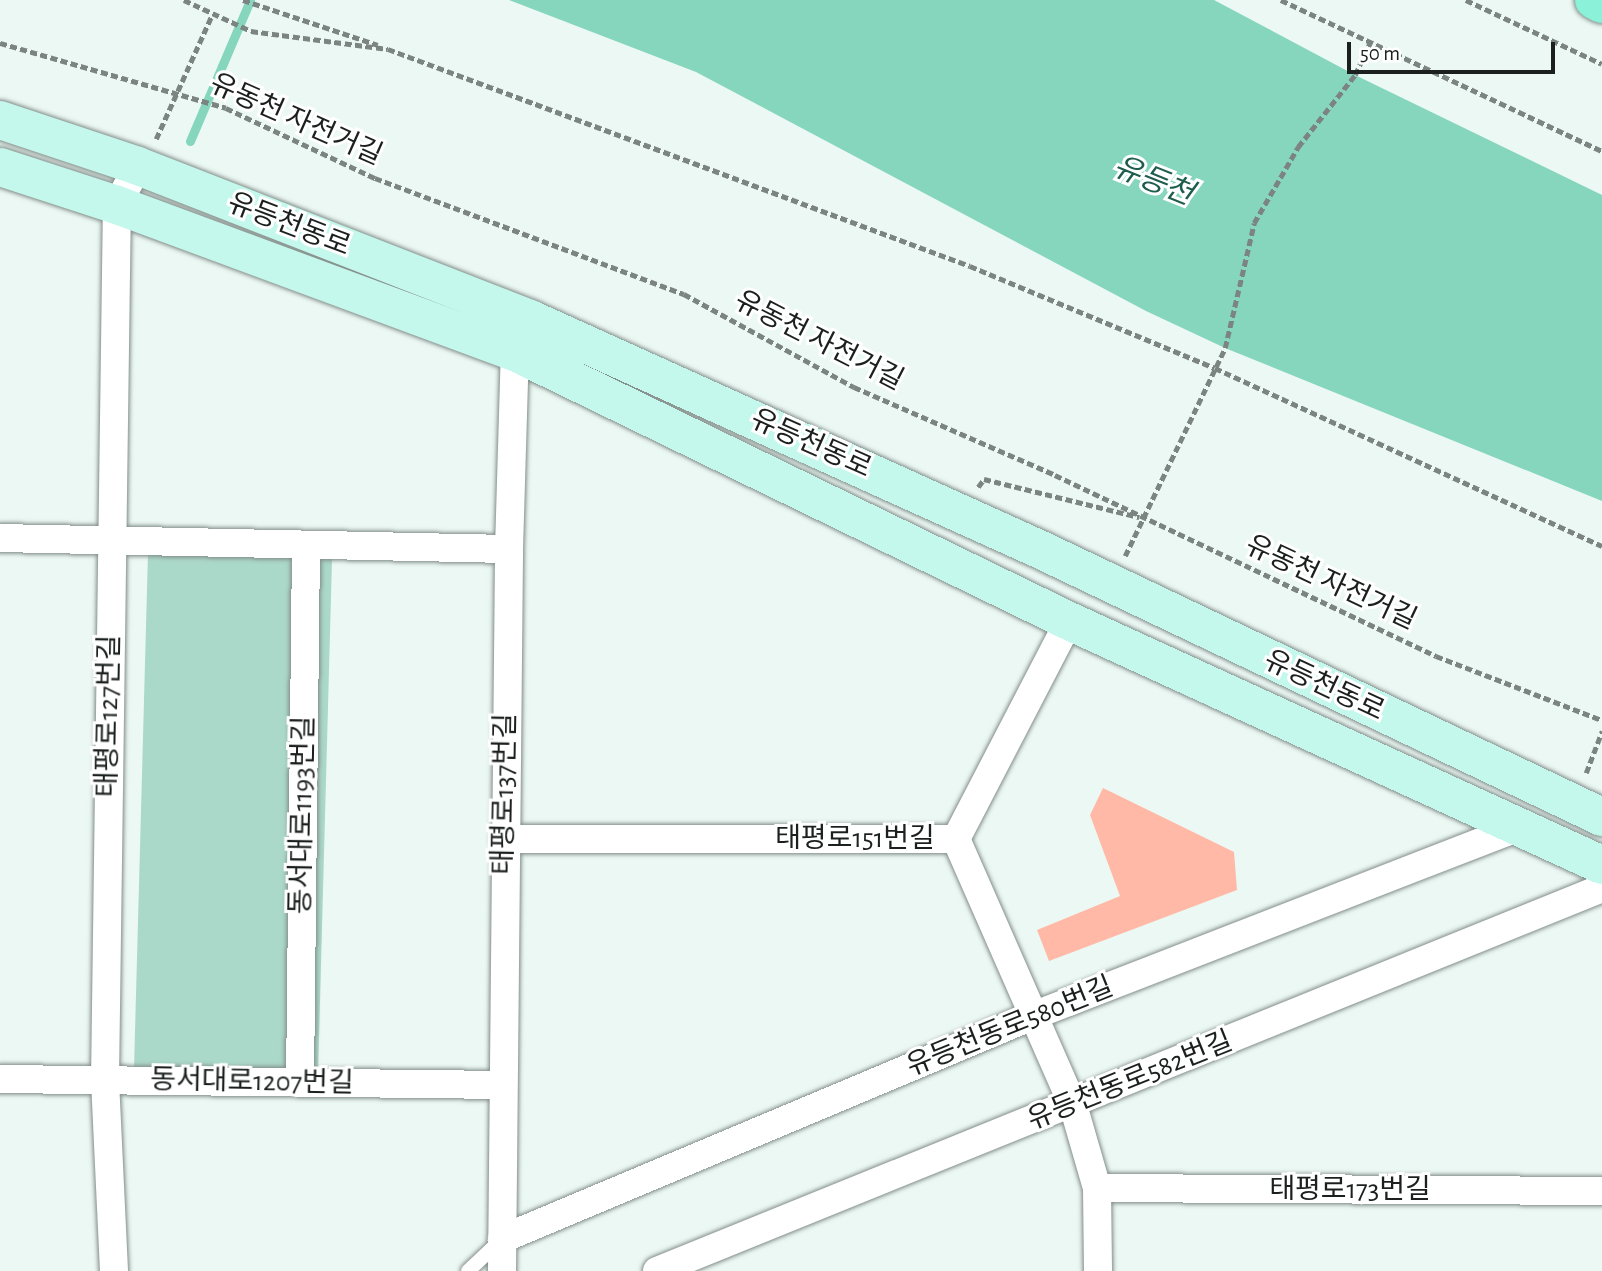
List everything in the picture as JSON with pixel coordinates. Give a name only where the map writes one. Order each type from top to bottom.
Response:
[{"type":"main road","points":[[1594,0],[1602,4]]},
{"type":"main road","name":"유등천동로","points":[[0,120],[146,154],[523,336],[1069,621],[1522,826],[1602,865]]},
{"type":"main road","name":"유등천동로","points":[[0,167],[523,336],[1039,549],[1602,817]]},
{"type":"street","name":"태평로127번길","points":[[114,1271],[105,1081],[117,205],[146,154]]},
{"type":"street","name":"태평로137번길","points":[[502,1271],[509,549],[523,336]]},
{"type":"street","points":[[0,538],[111,538],[306,547],[509,549]]},
{"type":"street","name":"동서대로1193번길","points":[[300,1083],[306,547]]},
{"type":"street","points":[[956,839],[1069,621]]},
{"type":"street","name":"유등천동로580번길","points":[[502,1239],[1035,1015],[1522,826]]},
{"type":"street","name":"태평로151번길","points":[[505,839],[956,839],[1073,1105],[1097,1188],[1098,1271]]},
{"type":"street","name":"유등천동로582번길","points":[[657,1271],[1073,1105],[1602,888]]},
{"type":"street","name":"동서대로1207번길","points":[[0,1079],[503,1085]]},
{"type":"street","name":"태평로173번길","points":[[1097,1188],[1602,1191]]},
{"type":"lane","points":[[468,1271],[502,1239]]},
{"type":"path","points":[[184,0],[251,31],[388,48]]},
{"type":"path","points":[[243,0],[388,48],[970,266],[1215,368],[1602,546]]},
{"type":"path","points":[[1281,0],[1602,151]]},
{"type":"path","points":[[1466,0],[1602,64]]},
{"type":"path","points":[[146,154],[212,15]]},
{"type":"path","points":[[1134,537],[1146,518],[1225,348],[1254,223],[1298,147],[1355,75],[1371,41]]},
{"type":"path","name":"유동천 자전거길","points":[[0,43],[68,66],[175,92],[226,108],[375,178],[684,294],[854,387],[1146,518],[1436,656],[1602,720]]},
{"type":"path","points":[[988,496],[977,489],[984,479],[1146,518]]},
{"type":"path","points":[[1585,775],[1602,731]]},
{"type":"shaded area","points":[[148,553],[332,559],[318,1075],[134,1069]]},
{"type":"water","name":"유등천","points":[[509,0],[1214,0],[1355,75],[1602,195],[1602,501],[1225,348],[1146,311],[696,72]]},
{"type":"building","points":[[1103,788],[1234,852],[1237,890],[1049,961],[1037,930],[1120,896],[1090,815]]},
{"type":"waterway","points":[[190,141],[250,0]]}]
